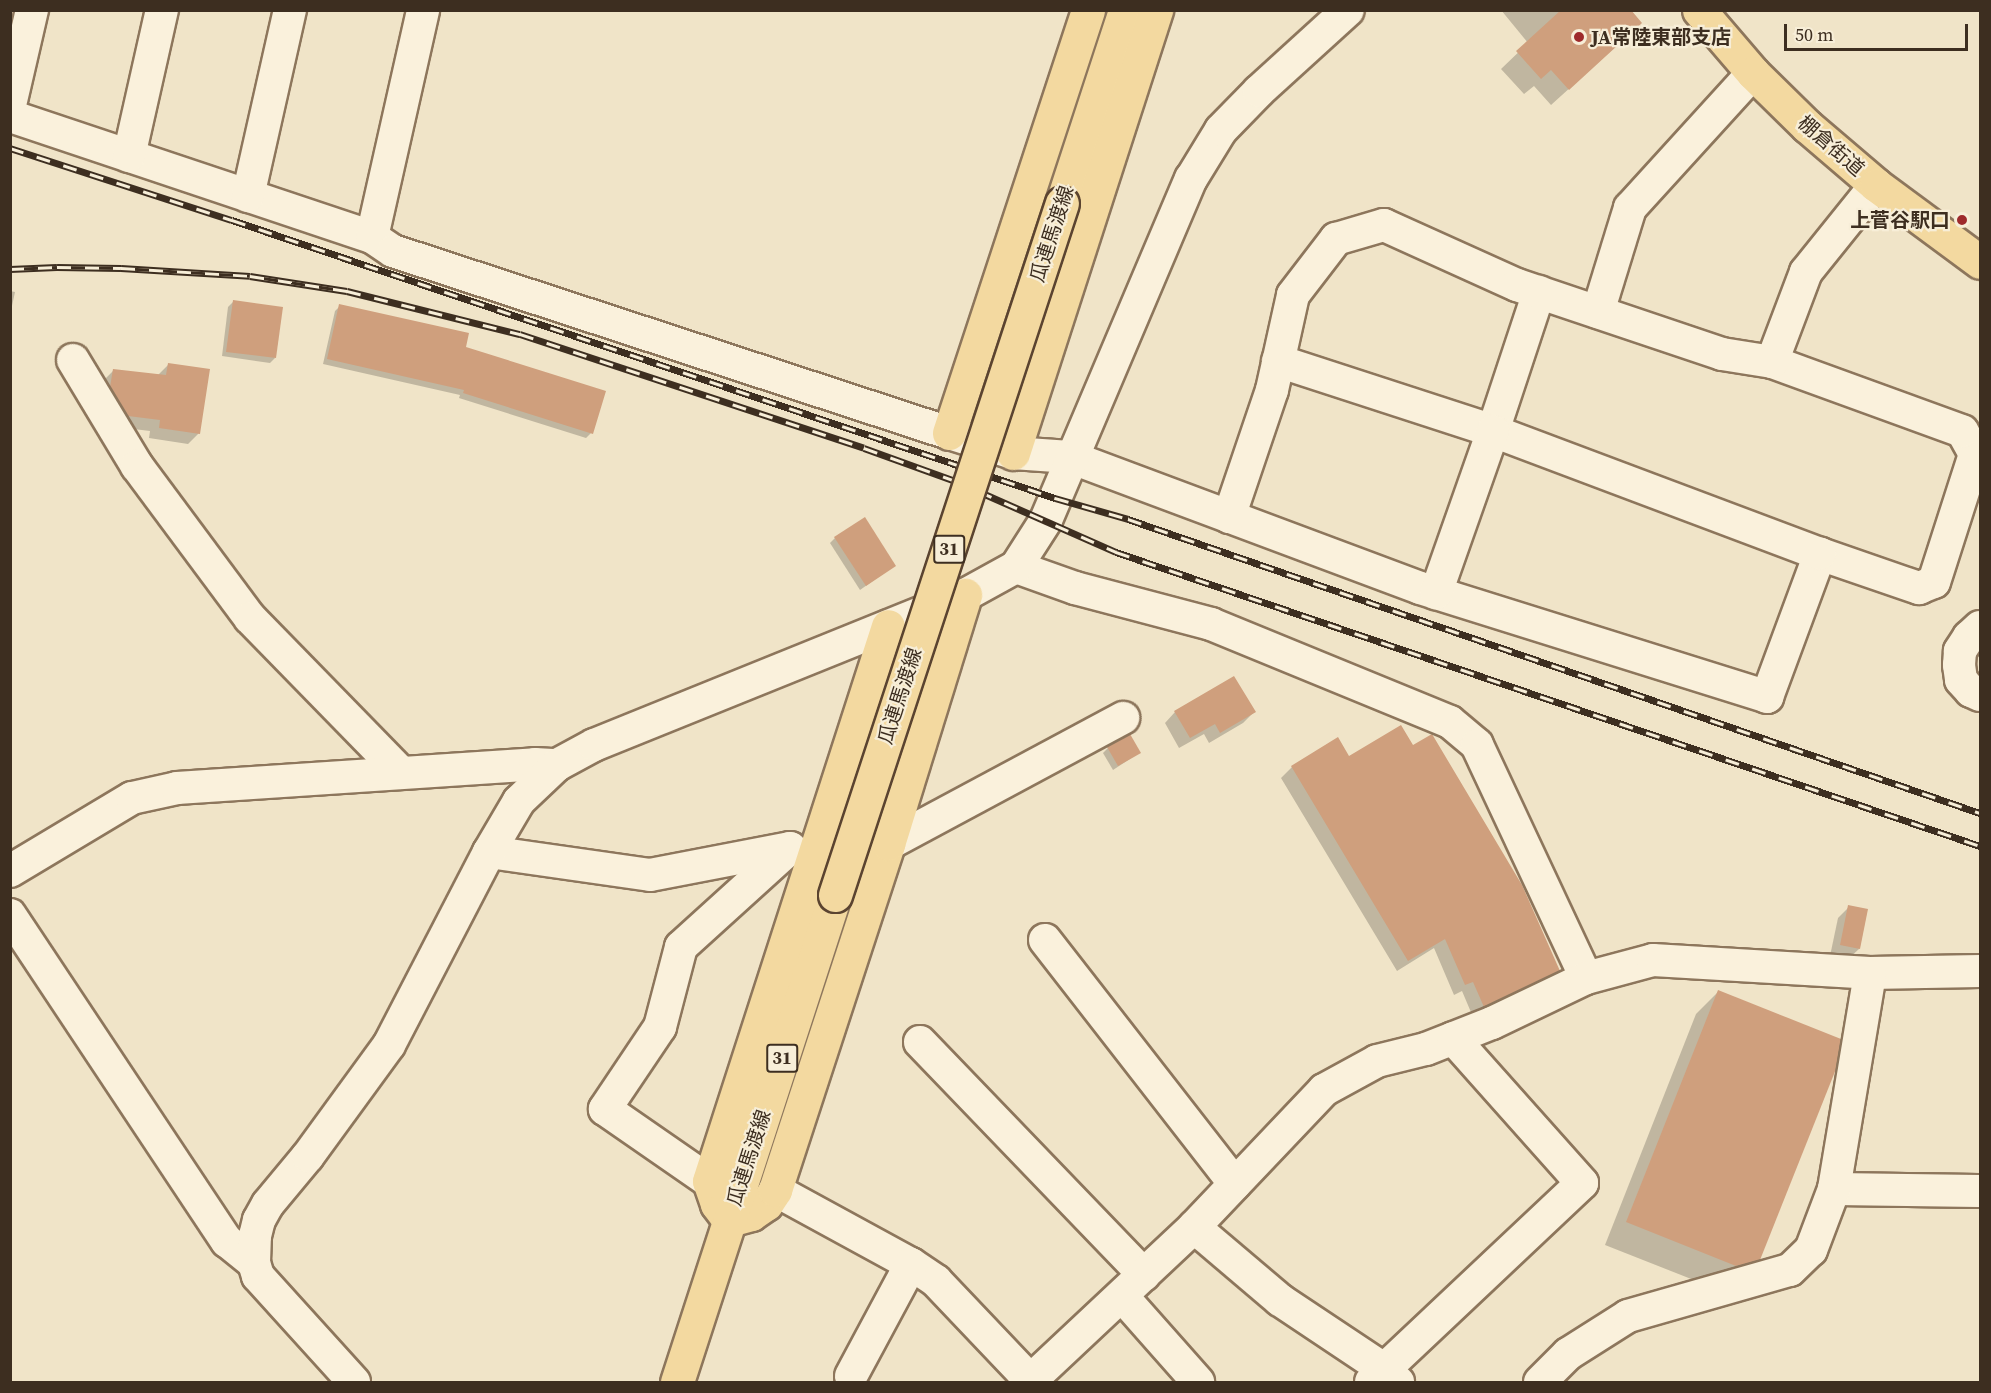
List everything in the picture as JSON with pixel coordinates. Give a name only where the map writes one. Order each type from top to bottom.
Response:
[{"type":"main road","points":[[949,433],[1088,10]]},
{"type":"main road","name":"瓜連馬渡線","points":[[677,1383],[1125,10]]},
{"type":"main road","points":[[1013,453],[1156,10]]},
{"type":"main road","name":"棚倉街道","points":[[1699,10],[1753,73],[1807,126],[1876,185],[1980,262]]},
{"type":"main road","points":[[888,627],[709,1181],[717,1204],[729,1220],[751,1214],[766,1204],[775,1190],[888,844],[965,595]]},
{"type":"street","points":[[10,105],[32,10]]},
{"type":"street","points":[[129,156],[162,10]]},
{"type":"street","points":[[248,196],[290,10]]},
{"type":"street","points":[[372,237],[423,10]]},
{"type":"street","points":[[354,1383],[258,1276],[254,1263],[255,1236],[259,1220],[268,1204],[308,1156],[389,1044],[489,852],[519,801],[557,765],[594,745],[645,722],[965,595],[1016,567],[1046,520],[1070,458],[1191,179],[1221,130],[1258,91],[1348,10]]},
{"type":"street","points":[[1598,312],[1630,208],[1753,73]]},
{"type":"street","points":[[10,116],[372,237],[393,251],[949,433],[1013,453],[1070,458],[1436,593],[1767,697],[1820,554]]},
{"type":"street","points":[[1772,362],[1806,272],[1876,185]]},
{"type":"street","points":[[1229,518],[1272,390],[1278,361],[1293,295],[1336,239],[1383,225],[1539,292],[1722,354],[1772,362],[1962,431],[1975,454],[1934,582],[1919,588],[1820,554],[1493,430],[1278,361]]},
{"type":"street","points":[[1436,593],[1539,292]]},
{"type":"street","points":[[73,360],[137,466],[250,618],[401,773]]},
{"type":"street","points":[[1016,567],[1075,588],[1210,624],[1450,722],[1477,745],[1587,978]]},
{"type":"street","points":[[1980,627],[1969,637],[1960,651],[1959,665],[1961,680],[1971,691],[1980,695]]},
{"type":"street","points":[[888,844],[1123,718]]},
{"type":"street","points":[[10,872],[132,798],[177,788],[535,764],[557,765]]},
{"type":"street","points":[[489,852],[650,875],[790,848],[821,833]]},
{"type":"street","points":[[709,1181],[605,1109],[660,1027],[681,947],[790,848]]},
{"type":"street","points":[[10,915],[227,1241],[254,1263]]},
{"type":"street","points":[[1045,939],[1235,1184]]},
{"type":"street","points":[[775,1190],[911,1263],[936,1281],[1030,1382],[1194,1227],[1324,1090],[1377,1061],[1426,1049],[1587,978],[1653,960],[1870,973],[1980,971]]},
{"type":"street","points":[[1540,1383],[1568,1354],[1628,1316],[1790,1270],[1811,1250],[1834,1189],[1870,973]]},
{"type":"street","points":[[1194,1227],[1280,1300],[1385,1378],[1582,1183],[1453,1038]]},
{"type":"street","points":[[920,1042],[1144,1275]]},
{"type":"street","points":[[1834,1189],[1980,1191]]},
{"type":"street","points":[[851,1380],[911,1263]]},
{"type":"street","points":[[1122,1296],[1198,1383]]},
{"type":"building","name":"JA常陸東部支店","points":[[1561,10],[1631,10],[1642,23],[1569,90],[1551,70],[1541,79],[1516,51]]},
{"type":"building","points":[[233,300],[283,307],[276,358],[226,352]]},
{"type":"building","points":[[339,304],[469,333],[466,347],[606,391],[593,434],[463,393],[464,390],[327,359]]},
{"type":"building","points":[[168,363],[210,369],[200,434],[159,428],[160,420],[128,416],[110,387],[113,369],[166,375]]},
{"type":"building","points":[[865,517],[896,566],[866,586],[834,537]]},
{"type":"building","points":[[1234,676],[1256,712],[1220,733],[1215,724],[1190,738],[1174,711]]},
{"type":"building","points":[[1401,725],[1413,745],[1432,734],[1522,885],[1560,971],[1484,1007],[1473,982],[1465,985],[1445,939],[1408,961],[1291,766],[1338,737],[1349,756]]},
{"type":"building","points":[[1130,734],[1141,753],[1118,766],[1107,747]]},
{"type":"building","points":[[1848,905],[1868,909],[1860,949],[1840,945]]},
{"type":"building","points":[[1718,990],[1841,1039],[1836,1069],[1760,1260],[1736,1266],[1626,1222]]},
{"type":"railway","points":[[10,148],[232,220],[1055,498],[1128,519],[1980,813]]},
{"type":"railway","points":[[10,269],[121,268],[250,276],[347,291],[520,334],[864,448],[953,480],[1116,552],[1980,846]]},
{"type":"place","name":"JA常陸東部支店","points":[[1579,37]]},
{"type":"place","name":"上菅谷駅口","points":[[1962,220]]}]
